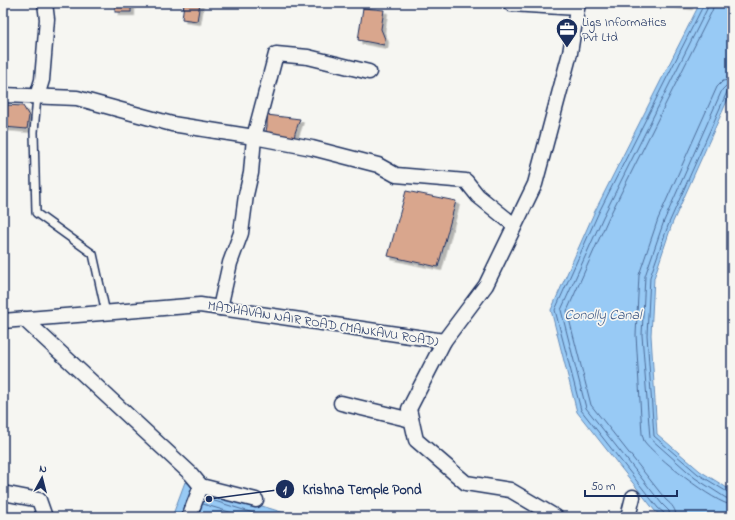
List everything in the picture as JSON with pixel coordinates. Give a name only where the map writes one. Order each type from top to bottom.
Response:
[{"type":"street","points":[[37,96],[42,80],[47,19],[46,3]]},
{"type":"street","points":[[444,341],[486,285],[534,184],[570,53],[578,6],[510,4]]},
{"type":"street","points":[[220,308],[230,263],[241,233],[246,195],[251,173],[254,137],[276,54],[308,57],[369,72]]},
{"type":"street","points":[[3,95],[77,98],[172,124],[312,148],[378,165],[396,175],[466,181],[478,196],[514,225]]},
{"type":"street","name":"MADHAVAN NAIR ROAD (MANKAVU ROAD)","points":[[3,321],[200,305],[444,341],[409,409],[416,440],[466,483],[510,490],[556,517]]},
{"type":"street","points":[[24,319],[192,474],[201,486],[256,500]]},
{"type":"street","points":[[341,403],[411,420]]},
{"type":"street","points":[[189,517],[201,486]]},
{"type":"street","points":[[3,493],[39,500],[45,517]]},
{"type":"street","points":[[628,517],[633,497]]},
{"type":"lane","points":[[37,96],[34,132],[36,212],[93,254],[106,313]]},
{"type":"water","name":"Conolly Canal","points":[[700,3],[732,3],[732,90],[672,224],[654,278],[651,335],[657,434],[700,471],[732,491],[732,517],[663,517],[655,511],[577,412],[551,310],[594,213]]},
{"type":"water","points":[[185,482],[294,516],[172,517]]},
{"type":"building","points":[[115,3],[131,3],[131,12],[115,12]]},
{"type":"building","points":[[184,3],[200,3],[197,21],[182,19]]},
{"type":"building","points":[[653,3],[689,3],[689,6]]},
{"type":"building","points":[[363,8],[384,10],[381,29],[385,39],[384,45],[358,40]]},
{"type":"building","points":[[6,105],[23,106],[29,116],[27,129],[4,127]]},
{"type":"building","points":[[267,115],[300,119],[294,141],[265,136]]},
{"type":"building","points":[[406,191],[456,201],[438,267],[388,256]]},
{"type":"place","name":"Ligs Informatics Pvt Ltd","points":[[567,48]]},
{"type":"place","name":"Krishna Temple Pond","points":[[209,499]]}]
